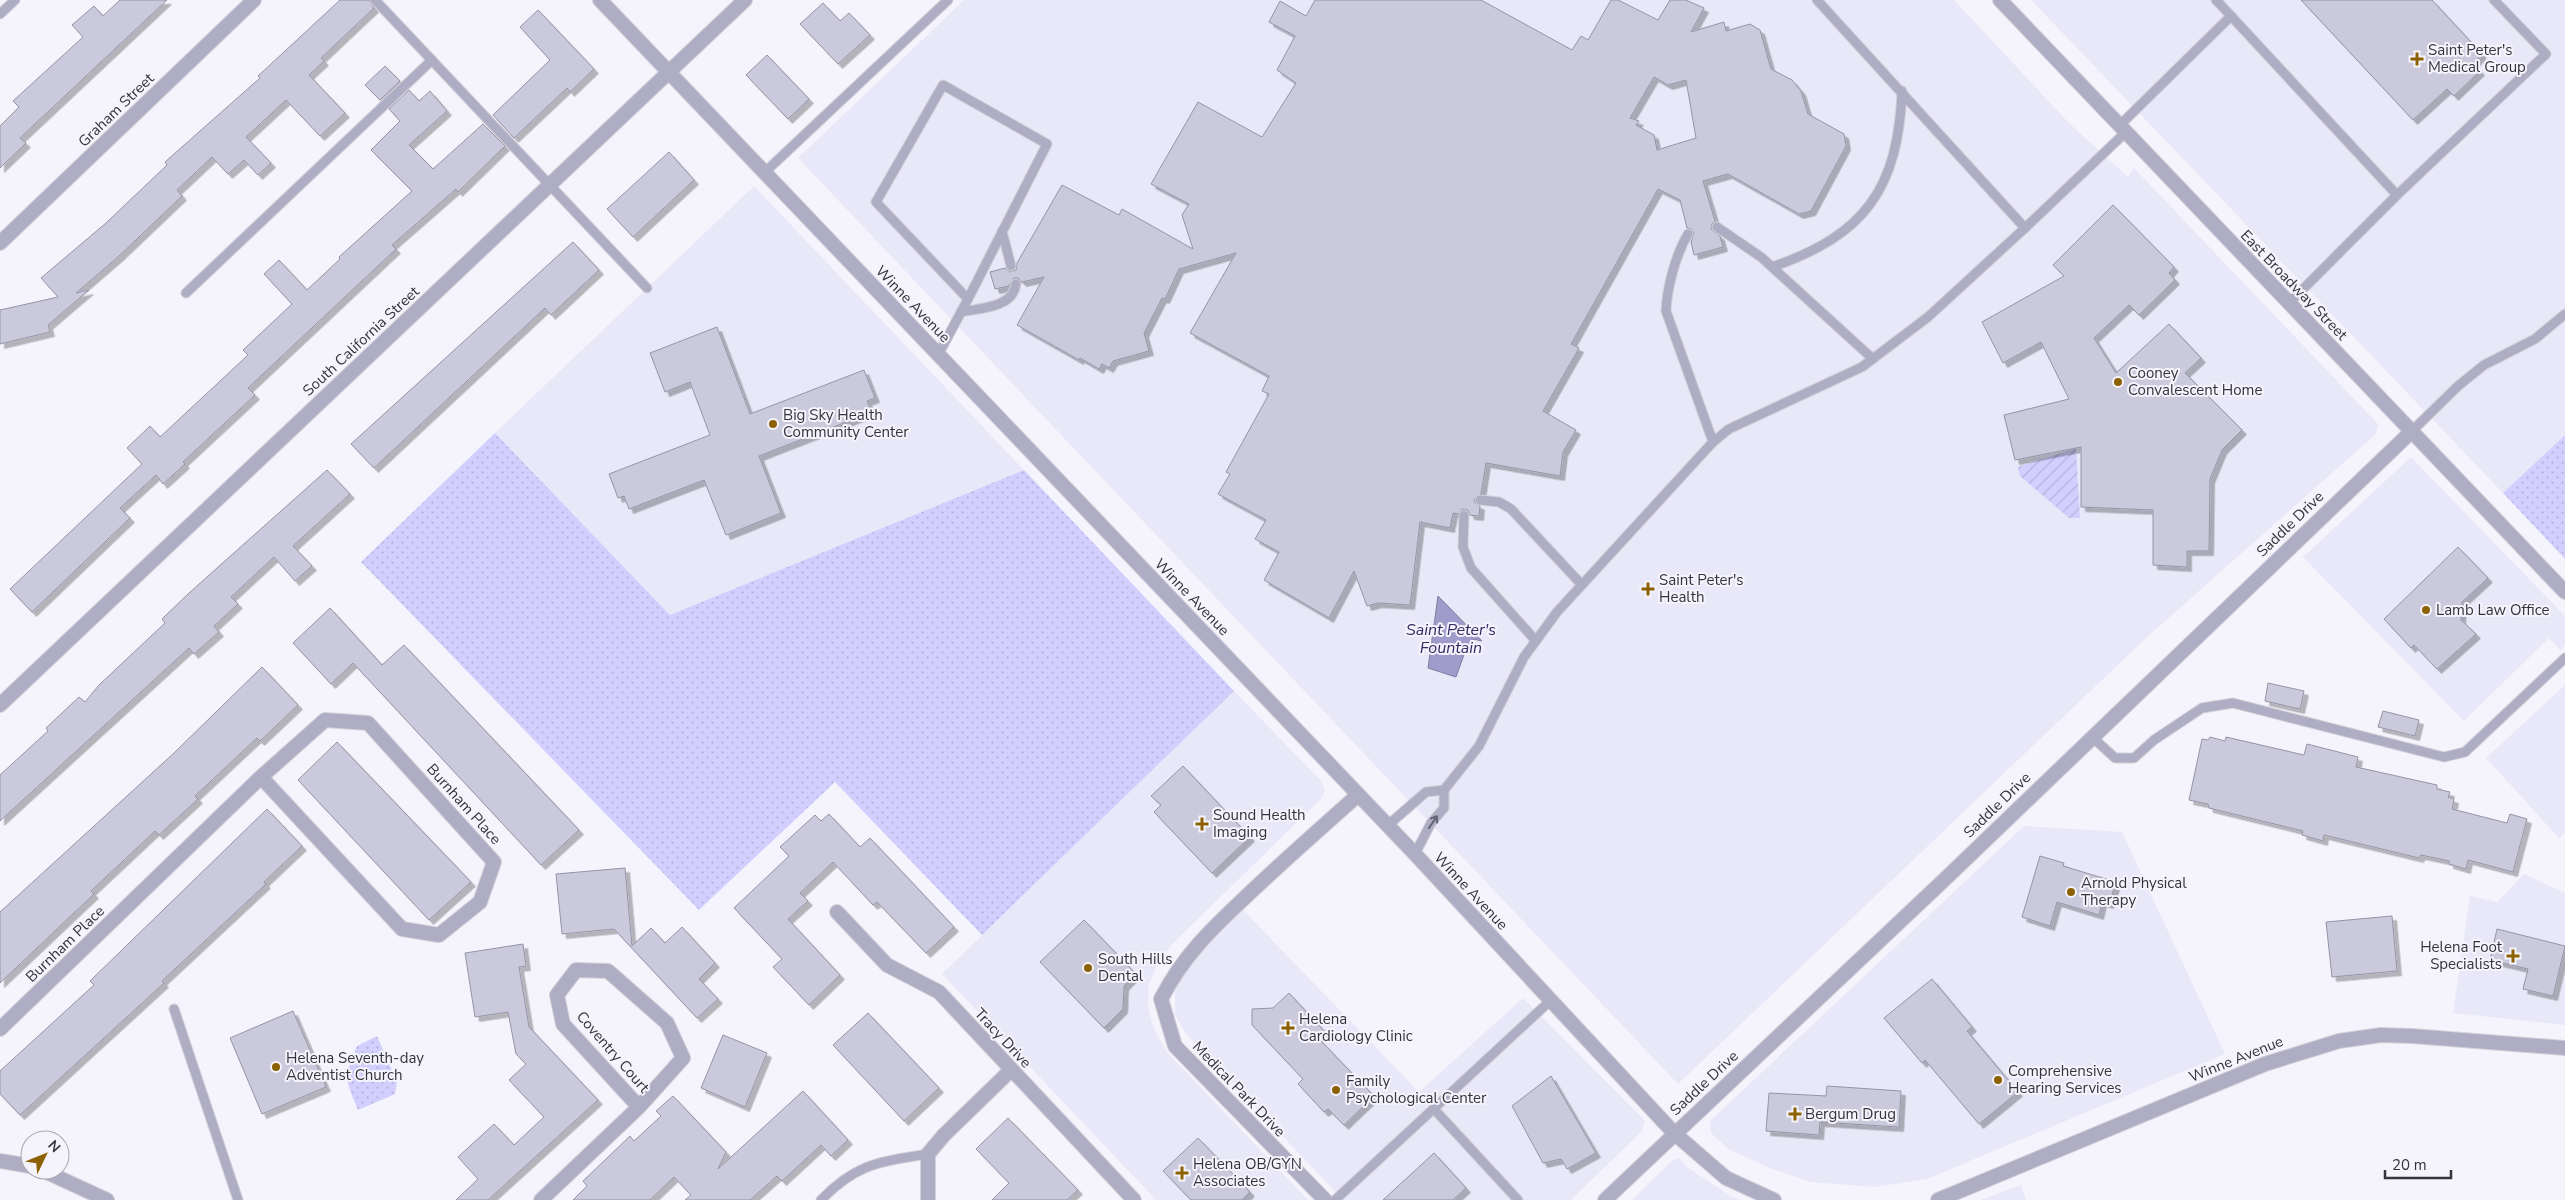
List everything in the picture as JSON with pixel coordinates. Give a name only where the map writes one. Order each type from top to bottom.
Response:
[{"type":"street","name":"Graham Street","points":[[0,243],[254,0]]},
{"type":"street","name":"Winne Avenue","points":[[600,0],[1415,854],[1674,1133],[1726,1178],[1774,1200]]},
{"type":"street","name":"South California Street","points":[[0,705],[744,0]]},
{"type":"street","name":"East Broadway Street","points":[[2000,0],[2565,592]]},
{"type":"street","name":"Saddle Drive","points":[[1604,1200],[1944,880],[2091,736],[2412,431]]},
{"type":"street","name":"Burnham Place","points":[[0,1029],[261,777],[325,720],[368,724],[494,862],[480,902],[439,935],[402,929],[261,777]]},
{"type":"street","name":"Medical Park Drive","points":[[1325,1200],[1175,1046],[1162,999],[1175,972],[1208,932],[1303,843],[1358,795]]},
{"type":"street","name":"Tracy Drive","points":[[837,912],[887,965],[939,992],[1134,1200]]},
{"type":"street","name":"Coventry Court","points":[[541,1200],[639,1107],[683,1058],[667,1023],[608,971],[576,970],[558,995],[564,1024],[639,1107]]},
{"type":"street","name":"Winne Avenue","points":[[1938,1200],[2265,1064],[2339,1041],[2381,1035],[2565,1048]]},
{"type":"street","points":[[928,1200],[928,1154],[944,1135],[1011,1070]]},
{"type":"street","points":[[0,1161],[20,1164]]},
{"type":"street","points":[[64,1180],[107,1200]]},
{"type":"lane","points":[[0,14],[15,0]]},
{"type":"lane","points":[[375,0],[647,288]]},
{"type":"lane","points":[[764,173],[948,0]]},
{"type":"lane","points":[[1817,0],[2025,228]]},
{"type":"lane","points":[[2216,0],[2397,194]]},
{"type":"lane","points":[[2289,303],[2397,194],[2546,54],[2494,0]]},
{"type":"lane","points":[[1415,854],[1431,824],[1444,808],[1444,790],[1479,746],[1524,657],[1557,612],[1713,442],[1728,428],[1827,385],[1862,367],[1928,317],[2025,228],[2231,16]]},
{"type":"lane","points":[[186,293],[432,60]]},
{"type":"lane","points":[[938,355],[968,299],[1047,144],[943,85],[876,202],[968,299]]},
{"type":"lane","points":[[1772,267],[1821,247],[1846,229],[1878,194],[1888,174],[1899,130],[1902,91]]},
{"type":"lane","points":[[1717,227],[1755,252],[1873,359]]},
{"type":"lane","points":[[1002,231],[1011,266]]},
{"type":"lane","points":[[1688,234],[1677,257],[1674,276],[1667,292],[1666,311],[1713,442]]},
{"type":"lane","points":[[961,312],[1010,299],[1015,292],[1016,284]]},
{"type":"lane","points":[[2412,431],[2458,386],[2484,365],[2536,339],[2565,314]]},
{"type":"lane","points":[[1480,500],[1499,502],[1511,509],[1582,585]]},
{"type":"lane","points":[[1464,514],[1463,547],[1471,568],[1536,641]]},
{"type":"lane","points":[[2091,736],[2115,758],[2134,758],[2154,740],[2202,708],[2233,703],[2444,757],[2465,752],[2565,658]]},
{"type":"lane","points":[[1387,826],[1426,792],[1444,790]]},
{"type":"lane","points":[[1335,1200],[1550,1001]]},
{"type":"lane","points":[[174,1009],[238,1200]]},
{"type":"lane","points":[[1434,1109],[1518,1200]]},
{"type":"lane","points":[[821,1200],[839,1182],[874,1162],[928,1154]]},
{"type":"shaded area","name":"Saint Peter's Health","points":[[964,0],[1954,0],[2069,123],[2128,177],[2134,168],[2378,424],[2376,434],[2146,638],[1678,1084],[798,158]]},
{"type":"shaded area","points":[[2031,0],[2565,0],[2565,435],[2503,493]]},
{"type":"shaded area","points":[[754,186],[1024,470],[670,615],[495,433]]},
{"type":"shaded area","points":[[495,433],[670,615],[1024,470],[1234,691],[982,935],[835,782],[699,910],[361,562]]},
{"type":"shaded area","points":[[2565,435],[2565,559],[2503,493]]},
{"type":"shaded area","points":[[2076,448],[2080,518],[2069,518],[2020,476],[2018,467]]},
{"type":"shaded area","points":[[2411,457],[2565,616],[2565,645],[2560,650],[2549,638],[2464,721],[2303,557]]},
{"type":"shaded area","points":[[2565,685],[2565,833],[2559,838],[2486,758]]},
{"type":"shaded area","points":[[1234,691],[1321,781],[1325,791],[1322,798],[1172,944],[1157,965],[1149,984],[1148,1005],[1152,1024],[1166,1051],[1308,1200],[1156,1200],[942,974]]},
{"type":"shaded area","points":[[2024,826],[2122,832],[2225,1054],[1927,1179],[1875,1187],[1811,1182],[1770,1168],[1730,1150],[1711,1133],[1710,1121]]},
{"type":"shaded area","points":[[2524,874],[2565,893],[2565,1025],[2453,1013],[2470,896],[2497,902]]},
{"type":"shaded area","points":[[1243,910],[1419,1092],[1523,998],[1645,1121],[1642,1131],[1571,1200],[1343,1200],[1187,1035],[1175,1015],[1175,989],[1188,965]]},
{"type":"shaded area","points":[[377,1036],[397,1082],[395,1094],[358,1110],[348,1084],[349,1066],[357,1046]]},
{"type":"shaded area","points":[[1679,1158],[1687,1167],[1732,1197],[1742,1200],[1632,1200],[1673,1160]]},
{"type":"shaded area","points":[[2021,1185],[2026,1200],[1980,1200]]},
{"type":"water","name":"Saint Peter's Fountain","points":[[1438,596],[1482,641],[1473,639],[1465,652],[1456,677],[1428,668]]},
{"type":"building","points":[[120,0],[167,0],[20,138],[26,143],[0,168],[0,126],[19,107],[13,101],[83,37],[72,25],[94,6],[103,16]]},
{"type":"building","points":[[340,0],[369,0],[374,8],[321,58],[324,61],[309,75],[345,113],[320,136],[286,100],[246,137],[271,163],[258,175],[244,160],[228,174],[212,157],[177,190],[182,196],[119,256],[76,293],[89,290],[48,325],[50,332],[0,344],[0,310],[58,297],[41,278],[106,223],[167,165],[165,162],[260,78],[258,76]]},
{"type":"building","points":[[1315,0],[1481,0],[1572,50],[1581,36],[1588,40],[1611,0],[1618,0],[1658,20],[1670,0],[1686,0],[1704,8],[1691,32],[1724,22],[1726,31],[1750,24],[1760,30],[1771,69],[1792,80],[1801,91],[1808,114],[1844,134],[1846,146],[1811,211],[1799,214],[1728,174],[1703,181],[1715,221],[1711,229],[1720,236],[1723,247],[1694,255],[1691,242],[1694,233],[1691,229],[1687,228],[1680,200],[1658,189],[1571,344],[1579,348],[1543,411],[1576,430],[1563,452],[1560,476],[1486,463],[1481,494],[1474,499],[1475,503],[1480,506],[1479,516],[1470,515],[1468,510],[1462,509],[1458,514],[1453,513],[1450,528],[1420,522],[1410,605],[1378,603],[1367,606],[1354,571],[1329,618],[1264,580],[1279,552],[1255,539],[1266,520],[1218,494],[1230,474],[1226,472],[1269,394],[1262,391],[1269,376],[1190,333],[1236,253],[1179,269],[1165,299],[1162,298],[1144,333],[1149,351],[1113,361],[1109,368],[1102,364],[1099,369],[1080,358],[1079,360],[1017,325],[1044,277],[1022,282],[1018,278],[1014,278],[1009,286],[995,289],[990,272],[1005,268],[1010,272],[1016,270],[1017,263],[1062,185],[1119,215],[1122,209],[1193,249],[1182,215],[1189,204],[1151,184],[1198,102],[1262,137],[1296,83],[1277,70],[1295,36],[1269,22],[1280,1],[1306,16]],"holes":[[[1654,77],[1668,85],[1686,80],[1696,138],[1657,150],[1654,135],[1636,125],[1639,121],[1630,118]]]},
{"type":"building","name":"Saint Peter's Medical Group","points":[[2301,0],[2432,0],[2482,54],[2473,64],[2480,71],[2454,96],[2447,89],[2413,120]]},
{"type":"building","points":[[823,3],[840,21],[849,13],[870,35],[838,64],[800,24]]},
{"type":"building","points":[[538,10],[594,69],[570,92],[567,88],[514,138],[493,115],[550,60],[520,27]]},
{"type":"building","points":[[767,55],[809,99],[788,119],[746,75]]},
{"type":"building","points":[[385,66],[400,81],[380,100],[365,85]]},
{"type":"building","points":[[409,90],[419,101],[430,91],[447,111],[409,145],[433,169],[483,124],[505,146],[458,192],[456,189],[392,245],[396,249],[248,388],[255,395],[183,462],[185,464],[163,484],[156,475],[120,508],[130,518],[32,612],[10,589],[142,464],[127,448],[150,426],[160,437],[248,355],[243,350],[292,304],[264,274],[279,260],[307,290],[340,259],[339,257],[412,191],[371,150],[400,121],[389,109]]},
{"type":"building","points":[[669,152],[694,180],[633,237],[607,209]]},
{"type":"building","name":"Cooney Convalescent Home","points":[[2113,205],[2174,267],[2169,273],[2175,280],[2139,315],[2129,305],[2094,338],[2116,373],[2169,324],[2201,358],[2185,373],[2242,430],[2222,450],[2210,479],[2209,551],[2187,551],[2187,567],[2153,565],[2153,510],[2081,507],[2081,447],[2015,460],[2004,415],[2069,399],[2041,342],[2003,363],[1982,322],[2064,276],[2053,265]]},
{"type":"building","points":[[573,242],[599,270],[551,315],[545,308],[374,468],[351,444]]},
{"type":"building","name":"Big Sky Health Community Center","points":[[717,327],[750,414],[864,370],[875,398],[867,401],[872,412],[759,456],[781,513],[726,535],[704,480],[629,509],[624,496],[618,498],[609,474],[710,435],[690,382],[665,392],[650,353]]},
{"type":"building","points":[[327,470],[350,494],[293,546],[312,566],[295,581],[274,557],[231,597],[238,604],[214,626],[219,632],[194,654],[189,648],[0,821],[0,775],[48,731],[46,728],[79,697],[85,702],[99,685],[165,623],[162,619],[189,593]]},
{"type":"building","name":"Lamb Law Office","points":[[2458,547],[2488,578],[2462,602],[2461,620],[2476,634],[2437,669],[2414,645],[2411,648],[2384,619]]},
{"type":"building","points":[[330,608],[382,665],[404,645],[579,830],[541,865],[353,663],[331,684],[293,643]]},
{"type":"building","points":[[262,667],[298,705],[260,741],[257,738],[195,796],[198,799],[159,835],[155,831],[91,891],[94,894],[0,983],[0,912],[174,753]]},
{"type":"building","points":[[2268,683],[2304,691],[2300,709],[2265,701]]},
{"type":"building","points":[[2383,711],[2419,720],[2415,736],[2378,727]]},
{"type":"building","points":[[2210,737],[2225,741],[2226,737],[2304,755],[2307,744],[2358,757],[2356,767],[2437,785],[2437,789],[2450,792],[2448,797],[2454,799],[2452,809],[2507,823],[2510,814],[2527,819],[2513,872],[2468,860],[2466,869],[2449,864],[2449,861],[2421,855],[2419,858],[2324,835],[2323,841],[2302,835],[2303,831],[2209,808],[2208,804],[2189,800],[2202,739],[2208,740]]},
{"type":"building","points":[[337,742],[471,882],[429,920],[298,780]]},
{"type":"building","name":"Sound Health Imaging","points":[[1183,766],[1250,837],[1212,873],[1154,812],[1161,805],[1151,796]]},
{"type":"building","points":[[267,809],[302,846],[264,882],[266,884],[162,981],[164,983],[20,1115],[0,1094],[0,1071],[94,985],[90,981]]},
{"type":"building","points":[[829,814],[860,847],[870,838],[954,927],[926,953],[877,902],[873,905],[833,862],[800,893],[808,901],[788,919],[840,975],[809,1005],[773,967],[782,959],[734,908],[789,856],[780,847],[815,815],[821,821]]},
{"type":"building","name":"Arnold Physical Therapy","points":[[2040,856],[2064,863],[2063,866],[2116,882],[2109,904],[2102,902],[2099,915],[2057,902],[2050,926],[2022,917]]},
{"type":"building","points":[[625,868],[632,946],[651,928],[665,943],[682,927],[715,963],[699,979],[718,999],[697,1018],[614,929],[562,934],[556,874]]},
{"type":"building","points":[[2392,916],[2397,971],[2332,977],[2326,922]]},
{"type":"building","name":"South Hills Dental","points":[[1084,920],[1136,974],[1124,986],[1123,1009],[1104,1028],[1040,962]]},
{"type":"building","points":[[2497,929],[2565,946],[2553,996],[2523,989],[2528,969],[2490,960]]},
{"type":"building","points":[[523,944],[526,966],[519,967],[529,1027],[598,1100],[488,1200],[456,1200],[478,1179],[458,1157],[494,1124],[514,1145],[544,1117],[509,1080],[526,1064],[516,1054],[508,1012],[475,1017],[465,953]]},
{"type":"building","points":[[1932,979],[1972,1027],[1967,1031],[2018,1092],[1979,1124],[1925,1060],[1922,1063],[1884,1018]]},
{"type":"building","points":[[1289,993],[1325,1032],[1318,1038],[1374,1096],[1344,1125],[1328,1109],[1324,1112],[1298,1084],[1303,1079],[1252,1025],[1252,1009],[1273,1008]]},
{"type":"building","points":[[293,1011],[326,1087],[262,1114],[230,1038]]},
{"type":"building","points":[[868,1013],[939,1088],[904,1121],[833,1045]]},
{"type":"building","points":[[723,1035],[767,1053],[745,1107],[701,1088]]},
{"type":"building","points":[[1551,1076],[1596,1153],[1567,1169],[1561,1159],[1543,1163],[1512,1106]]},
{"type":"building","points":[[1827,1086],[1901,1091],[1899,1127],[1820,1122],[1819,1135],[1766,1131],[1769,1093],[1826,1096]]},
{"type":"building","points":[[803,1091],[848,1140],[831,1156],[821,1145],[782,1181],[777,1176],[750,1200],[685,1200],[691,1195],[674,1177],[650,1200],[573,1200],[587,1186],[583,1181],[630,1136],[634,1141],[661,1116],[656,1111],[673,1096],[726,1152],[718,1169]]},
{"type":"building","points":[[1008,1118],[1078,1190],[1067,1200],[992,1200],[1009,1183],[976,1149]]},
{"type":"building","points":[[1198,1138],[1250,1192],[1242,1200],[1191,1200],[1163,1171]]},
{"type":"building","points":[[1434,1153],[1466,1188],[1453,1200],[1383,1200]]},
{"type":"place","name":"Saint Peter's Medical Group","points":[[2417,59]]},
{"type":"place","name":"Cooney Convalescent Home","points":[[2118,382]]},
{"type":"place","name":"Big Sky Health Community Center","points":[[773,424]]},
{"type":"place","name":"Saint Peter's Health","points":[[1648,589]]},
{"type":"place","name":"Lamb Law Office","points":[[2426,610]]},
{"type":"place","name":"Sound Health Imaging","points":[[1202,824]]},
{"type":"place","name":"Arnold Physical Therapy","points":[[2071,892]]},
{"type":"place","name":"Helena Foot Specialists","points":[[2513,956]]},
{"type":"place","name":"South Hills Dental","points":[[1088,968]]},
{"type":"place","name":"Helena Cardiology Clinic","points":[[1288,1028]]},
{"type":"place","name":"Helena Seventh-day Adventist Church","points":[[276,1067]]},
{"type":"place","name":"Comprehensive Hearing Services","points":[[1998,1080]]},
{"type":"place","name":"Family Psychological Center","points":[[1336,1090]]},
{"type":"place","name":"Bergum Drug","points":[[1795,1114]]},
{"type":"place","name":"Helena OB/GYN Associates","points":[[1182,1173]]}]
